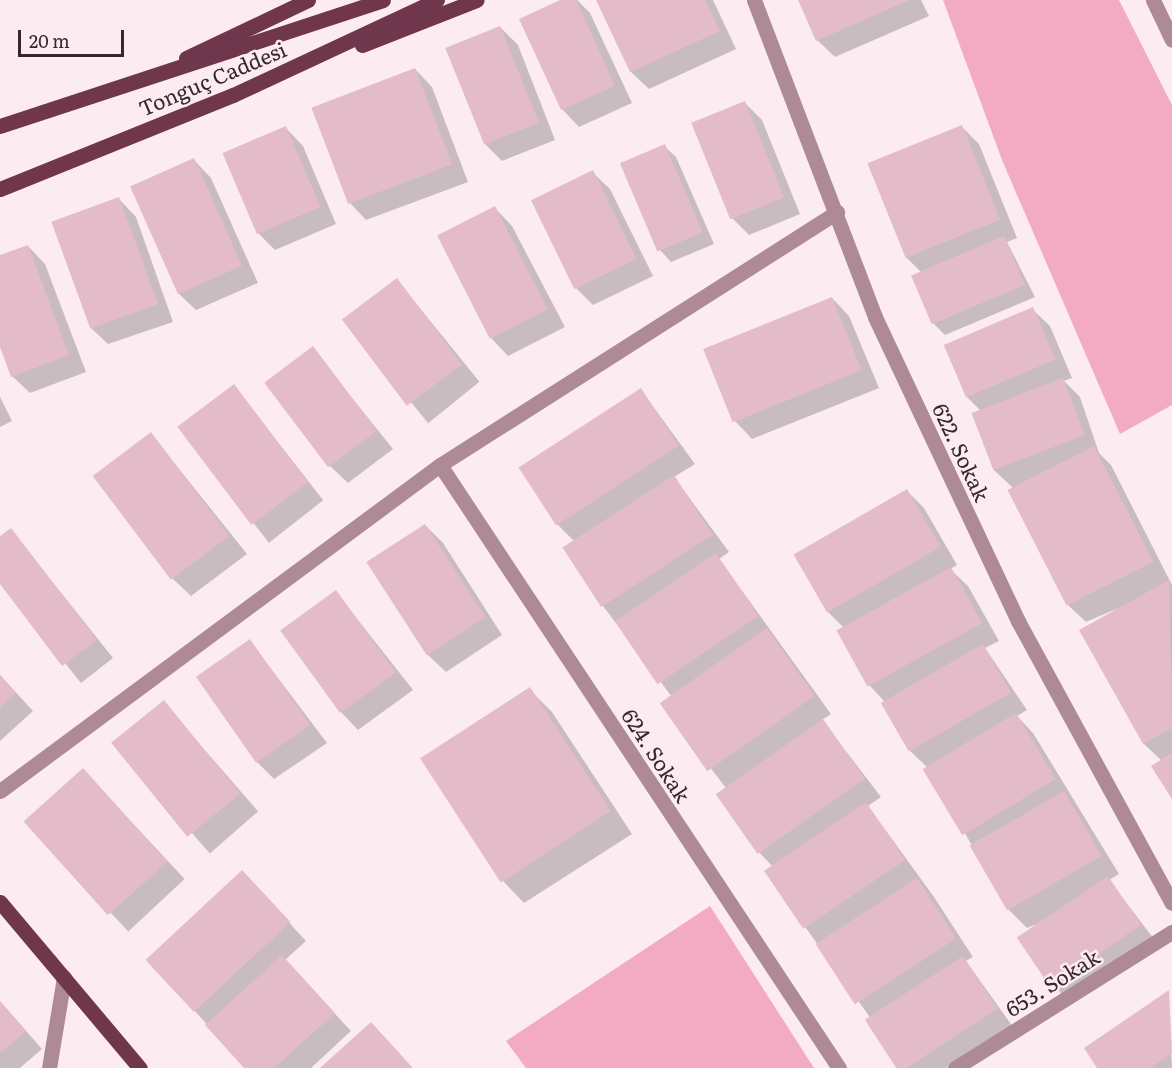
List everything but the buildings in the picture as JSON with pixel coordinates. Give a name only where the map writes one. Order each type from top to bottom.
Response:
[{"type":"main road","points":[[129,84],[308,0]]},
{"type":"main road","points":[[0,126],[366,8],[383,0]]},
{"type":"main road","name":"Tonguç Caddesi","points":[[0,189],[233,94],[437,0]]},
{"type":"main road","points":[[233,94],[477,0]]},
{"type":"main road","points":[[0,902],[140,1068]]},
{"type":"street","name":"622. Sokak","points":[[754,0],[875,316],[1018,621],[1172,903]]},
{"type":"street","points":[[1153,0],[1172,40]]},
{"type":"street","points":[[0,791],[440,465],[837,212]]},
{"type":"street","name":"624. Sokak","points":[[440,465],[839,1068]]},
{"type":"street","name":"653. Sokak","points":[[955,1068],[1172,932]]},
{"type":"street","points":[[49,1068],[64,976]]},
{"type":"shaded area","points":[[943,0],[1119,0],[1172,105],[1172,405],[1120,434],[1002,160]]},
{"type":"shaded area","points":[[710,906],[814,1068],[526,1068],[506,1041]]}]
